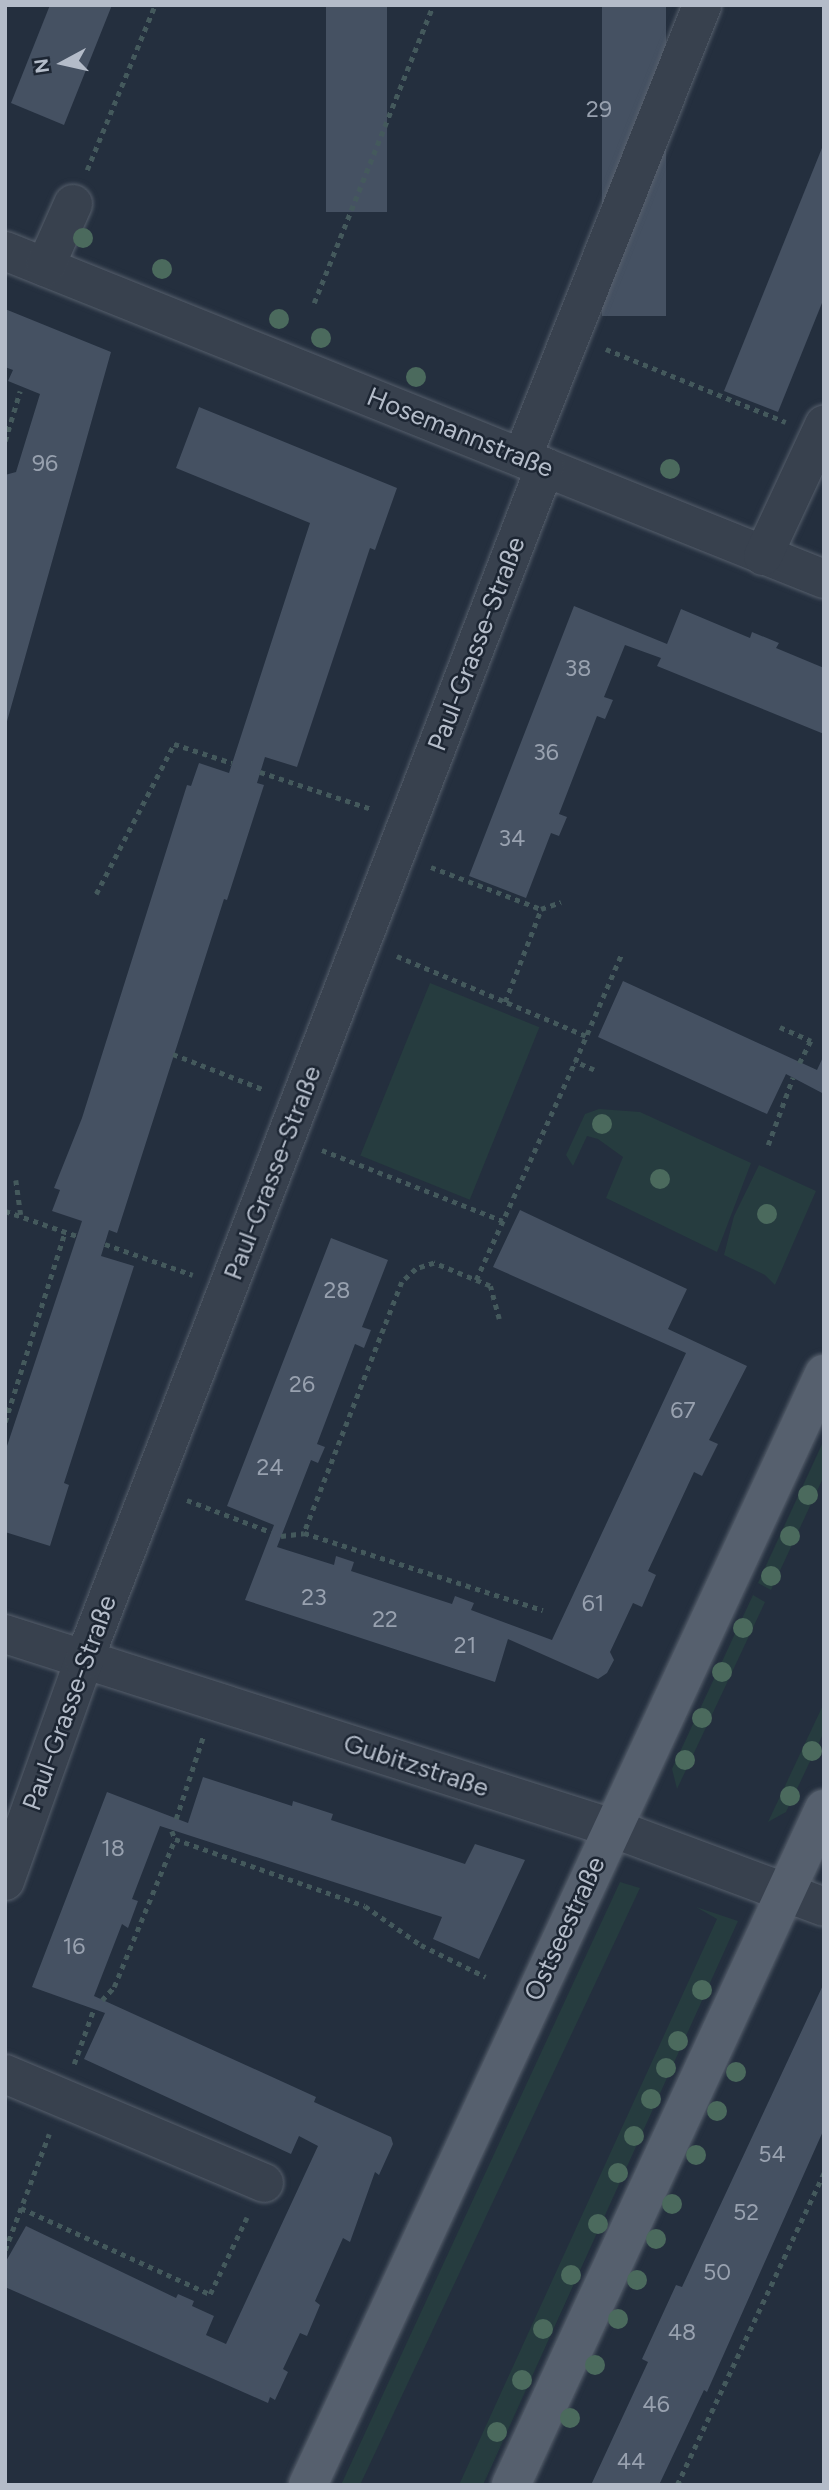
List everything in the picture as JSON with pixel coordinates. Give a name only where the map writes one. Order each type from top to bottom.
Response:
[{"type":"main road","name":"Ostseestraße","points":[[308,2485],[824,1374]]},
{"type":"main road","points":[[511,2485],[824,1809]]},
{"type":"street","name":"Paul-Grasse-Straße","points":[[5,1881],[12,1838],[85,1660],[534,463],[572,335],[702,5]]},
{"type":"street","points":[[45,267],[73,204]]},
{"type":"street","name":"Hosemannstraße","points":[[5,251],[824,579]]},
{"type":"street","points":[[763,555],[821,430]]},
{"type":"street","name":"Gubitzstraße","points":[[5,1634],[612,1828],[824,1907]]},
{"type":"street","points":[[5,2074],[264,2183]]},
{"type":"path","points":[[73,204],[155,5]]},
{"type":"path","points":[[314,303],[433,5]]},
{"type":"path","points":[[572,335],[821,430]]},
{"type":"path","points":[[5,441],[20,391]]},
{"type":"path","points":[[96,894],[174,744],[232,763]]},
{"type":"path","points":[[260,772],[381,812]]},
{"type":"path","points":[[421,863],[541,909],[561,902]]},
{"type":"path","points":[[505,1002],[541,909]]},
{"type":"path","points":[[387,952],[586,1037]]},
{"type":"path","points":[[476,1280],[621,955]]},
{"type":"path","points":[[780,1027],[811,1041],[800,1063]]},
{"type":"path","points":[[173,1055],[273,1093]]},
{"type":"path","points":[[575,1062],[594,1070]]},
{"type":"path","points":[[768,1145],[793,1077]]},
{"type":"path","points":[[311,1146],[503,1221]]},
{"type":"path","points":[[16,1180],[21,1215]]},
{"type":"path","points":[[5,1211],[77,1236]]},
{"type":"path","points":[[5,1422],[65,1231]]},
{"type":"path","points":[[105,1244],[201,1278]]},
{"type":"path","points":[[304,1533],[402,1282],[416,1269],[434,1263],[490,1286],[499,1319]]},
{"type":"path","points":[[176,1496],[271,1532]]},
{"type":"path","points":[[281,1536],[304,1533],[543,1610]]},
{"type":"path","points":[[176,1819],[206,1729]]},
{"type":"path","points":[[102,2000],[114,1987],[175,1839],[172,1830]]},
{"type":"path","points":[[175,1839],[365,1906],[421,1945],[486,1976]]},
{"type":"path","points":[[5,2250],[94,2008]]},
{"type":"path","points":[[677,2485],[824,2173]]},
{"type":"path","points":[[21,2208],[210,2294],[264,2183]]},
{"type":"green space","points":[[430,983],[539,1027],[470,1200],[360,1155]]},
{"type":"green space","points":[[599,1109],[640,1112],[751,1163],[717,1252],[606,1198],[623,1157],[598,1139],[587,1136],[573,1166],[566,1155],[585,1114]]},
{"type":"green space","points":[[759,1165],[816,1191],[775,1285],[765,1275],[724,1255],[734,1216]]},
{"type":"green space","points":[[824,1440],[824,1476],[771,1590],[758,1583]]},
{"type":"green space","points":[[753,1595],[765,1602],[677,1789],[672,1769]]},
{"type":"green space","points":[[824,1703],[824,1732],[786,1812],[768,1822]]},
{"type":"green space","points":[[620,1882],[640,1888],[360,2485],[341,2485]]},
{"type":"green space","points":[[696,1907],[738,1921],[483,2485],[459,2485],[717,1919]]},
{"type":"building","points":[[50,5],[112,5],[64,125],[11,103]]},
{"type":"building","points":[[326,5],[387,5],[387,212],[326,212]]},
{"type":"building","points":[[602,5],[666,5],[666,316],[602,316]]},
{"type":"building","points":[[824,143],[824,298],[778,412],[724,391]]},
{"type":"building","points":[[5,309],[111,352],[6,725],[5,475],[16,472],[40,394],[8,381],[13,370],[5,367]]},
{"type":"building","points":[[199,407],[397,488],[375,550],[370,548],[297,767],[265,757],[257,783],[264,785],[227,900],[224,899],[117,1233],[109,1230],[101,1256],[134,1266],[64,1483],[69,1485],[50,1546],[5,1532],[5,1452],[82,1221],[52,1211],[60,1190],[54,1188],[82,1118],[187,785],[191,786],[199,763],[229,773],[310,523],[176,468]]},
{"type":"building","points":[[574,606],[667,644],[681,609],[750,638],[752,632],[779,643],[776,648],[824,668],[824,734],[657,666],[661,658],[625,645],[604,697],[613,700],[605,719],[597,716],[559,814],[567,817],[559,836],[551,833],[526,898],[469,876]]},
{"type":"building","points":[[623,981],[817,1070],[824,1055],[824,1094],[786,1074],[767,1114],[598,1037]]},
{"type":"building","points":[[520,1210],[687,1289],[668,1329],[747,1366],[709,1440],[718,1444],[702,1476],[694,1472],[648,1571],[656,1575],[642,1607],[633,1603],[610,1652],[614,1660],[607,1673],[598,1679],[508,1639],[495,1682],[245,1600],[274,1525],[227,1506],[331,1238],[388,1260],[362,1327],[371,1330],[364,1348],[355,1344],[317,1444],[325,1447],[318,1463],[311,1460],[277,1547],[334,1565],[336,1556],[354,1562],[351,1571],[452,1604],[455,1596],[474,1603],[471,1610],[552,1640],[686,1353],[493,1267]]},
{"type":"building","points":[[203,1777],[292,1806],[293,1801],[333,1814],[331,1820],[465,1864],[475,1844],[525,1860],[479,1959],[433,1939],[442,1917],[160,1826],[132,1899],[138,1901],[128,1928],[122,1924],[94,1996],[316,2097],[314,2102],[391,2137],[393,2144],[379,2175],[375,2172],[350,2242],[343,2238],[315,2301],[320,2305],[307,2336],[300,2333],[283,2369],[288,2372],[275,2400],[270,2397],[268,2403],[5,2287],[5,2263],[26,2226],[176,2298],[178,2294],[194,2301],[192,2306],[214,2316],[206,2335],[226,2344],[318,2146],[299,2136],[291,2154],[84,2059],[105,2013],[32,1987],[107,1792],[188,1823]]},
{"type":"building","points":[[824,1983],[824,2129],[707,2392],[704,2390],[659,2485],[591,2485],[648,2362],[642,2359],[676,2285],[682,2287]]}]
